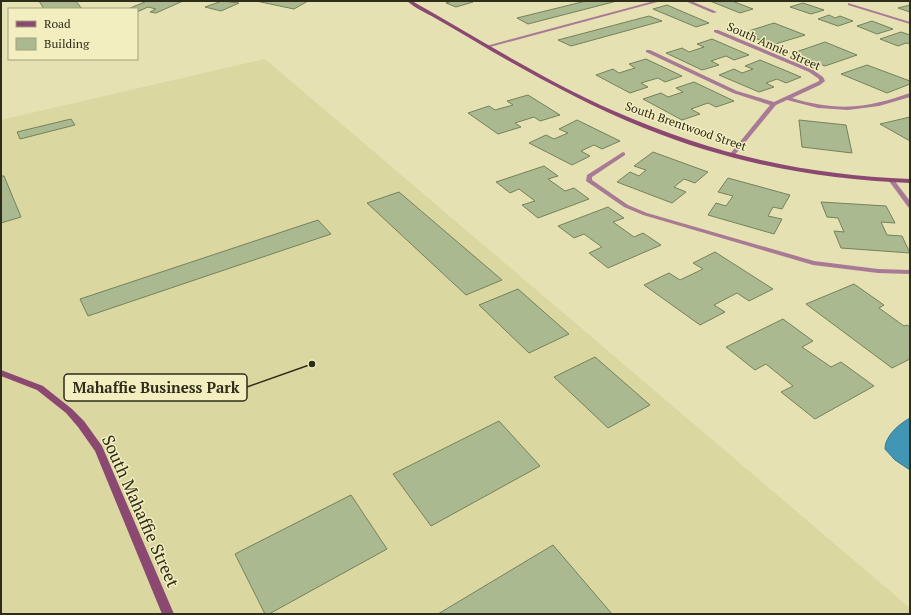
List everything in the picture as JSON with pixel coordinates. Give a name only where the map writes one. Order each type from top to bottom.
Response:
[{"type":"street","name":"South Brentwood Street","points":[[409,1],[574,94],[654,130],[732,155],[769,165],[812,173],[892,181],[910,181]]},
{"type":"street","points":[[488,46],[659,1]]},
{"type":"street","points":[[687,1],[715,12]]},
{"type":"street","points":[[850,4],[910,23]]},
{"type":"street","name":"South Annie Street","points":[[716,31],[811,71],[821,78],[822,81],[774,104],[732,155]]},
{"type":"street","points":[[648,51],[735,92],[774,104]]},
{"type":"street","points":[[786,98],[824,109],[840,109],[884,104],[910,95]]},
{"type":"street","points":[[623,154],[589,176],[589,181],[626,206],[645,214],[812,263],[871,270],[910,272]]},
{"type":"street","points":[[892,181],[910,206]]},
{"type":"street","name":"South Mahaffie Street","points":[[1,373],[40,388],[69,411],[81,424],[99,449],[168,614]]},
{"type":"shaded area","points":[[265,59],[910,608],[910,614],[1,614],[1,120]]},
{"type":"water","points":[[910,418],[910,470],[895,460],[885,449],[887,440],[893,431]]},
{"type":"building","points":[[39,1],[76,1],[81,8],[43,8]]},
{"type":"building","points":[[147,1],[183,1],[156,13],[150,12],[156,9],[148,7],[138,12],[138,8],[130,8]]},
{"type":"building","points":[[222,1],[239,3],[221,11],[205,7]]},
{"type":"building","points":[[256,1],[308,1],[294,9]]},
{"type":"building","points":[[453,1],[473,2],[456,7],[446,3]]},
{"type":"building","points":[[586,1],[617,1],[528,24],[517,18]]},
{"type":"building","points":[[710,1],[732,1],[753,9],[740,13]]},
{"type":"building","points":[[803,3],[824,10],[811,14],[790,7]]},
{"type":"building","points":[[667,5],[709,23],[696,27],[653,9]]},
{"type":"building","points":[[910,5],[910,12],[898,8]]},
{"type":"building","points":[[829,15],[835,18],[840,16],[853,21],[838,26],[818,19]]},
{"type":"building","points":[[649,16],[662,21],[571,46],[558,40]]},
{"type":"building","points":[[872,21],[893,29],[877,34],[857,26]]},
{"type":"building","points":[[774,23],[805,35],[772,45],[742,33]]},
{"type":"building","points":[[901,32],[910,35],[910,44],[906,43],[898,46],[880,39]]},
{"type":"building","points":[[712,39],[749,55],[734,60],[726,56],[711,61],[719,65],[702,70],[666,53],[682,48],[689,52],[704,47],[697,44]]},
{"type":"building","points":[[825,42],[857,55],[825,66],[793,53]]},
{"type":"building","points":[[646,59],[682,76],[665,82],[658,78],[641,83],[648,87],[630,93],[596,75],[613,69],[619,73],[635,68],[629,64]]},
{"type":"building","points":[[760,60],[801,77],[786,83],[777,79],[766,83],[774,87],[759,92],[719,75],[734,69],[742,73],[753,69],[745,66]]},
{"type":"building","points":[[867,65],[910,81],[910,84],[887,93],[841,74]]},
{"type":"building","points":[[694,82],[734,101],[716,107],[708,103],[691,109],[700,114],[682,120],[643,99],[661,93],[668,97],[683,92],[676,88]]},
{"type":"building","points":[[528,95],[560,115],[540,121],[534,117],[515,123],[521,127],[498,134],[468,113],[489,106],[495,110],[513,105],[507,101]]},
{"type":"building","points":[[910,117],[910,141],[880,124]]},
{"type":"building","points":[[71,119],[75,125],[20,139],[17,132]]},
{"type":"building","points":[[577,120],[620,141],[602,149],[594,145],[581,151],[590,156],[572,165],[529,143],[546,135],[554,139],[568,133],[559,129]]},
{"type":"building","points":[[799,120],[846,125],[852,153],[802,147]]},
{"type":"building","points":[[653,152],[708,172],[695,183],[684,179],[674,187],[686,192],[672,203],[617,182],[630,172],[639,176],[646,170],[634,166]]},
{"type":"building","points":[[544,166],[558,176],[548,179],[565,191],[574,188],[589,199],[538,218],[522,205],[535,201],[519,189],[510,193],[496,182]]},
{"type":"building","points":[[1,176],[4,176],[21,217],[1,223]]},
{"type":"building","points":[[728,178],[790,195],[782,209],[773,207],[768,216],[782,219],[774,234],[708,215],[716,203],[726,206],[733,196],[718,192]]},
{"type":"building","points":[[399,192],[502,280],[466,295],[367,203]]},
{"type":"building","points":[[821,202],[886,206],[895,223],[881,222],[887,235],[902,236],[910,253],[841,248],[834,231],[844,232],[838,218],[827,217]]},
{"type":"building","points":[[608,207],[624,218],[613,222],[634,237],[643,233],[661,245],[608,268],[589,253],[602,247],[584,234],[574,238],[558,226]]},
{"type":"building","points":[[318,220],[331,234],[88,316],[80,299]]},
{"type":"building","points":[[715,252],[773,289],[749,301],[737,293],[714,305],[725,312],[700,325],[644,285],[669,273],[680,280],[703,269],[693,263]]},
{"type":"building","points":[[854,284],[884,305],[879,308],[904,326],[907,325],[910,327],[910,359],[892,368],[806,304]]},
{"type":"building","points":[[518,289],[569,334],[529,353],[479,305]]},
{"type":"building","points":[[783,319],[813,341],[802,347],[831,367],[841,362],[874,386],[815,419],[781,392],[793,386],[766,364],[755,370],[726,347]]},
{"type":"building","points":[[595,357],[650,405],[608,428],[554,377]]},
{"type":"building","points":[[499,421],[540,466],[431,526],[393,474]]},
{"type":"building","points":[[351,495],[387,549],[269,614],[265,614],[235,554]]},
{"type":"building","points":[[553,545],[612,614],[438,614]]},
{"type":"place","name":"Mahaffie Business Park","points":[[312,364]]}]
